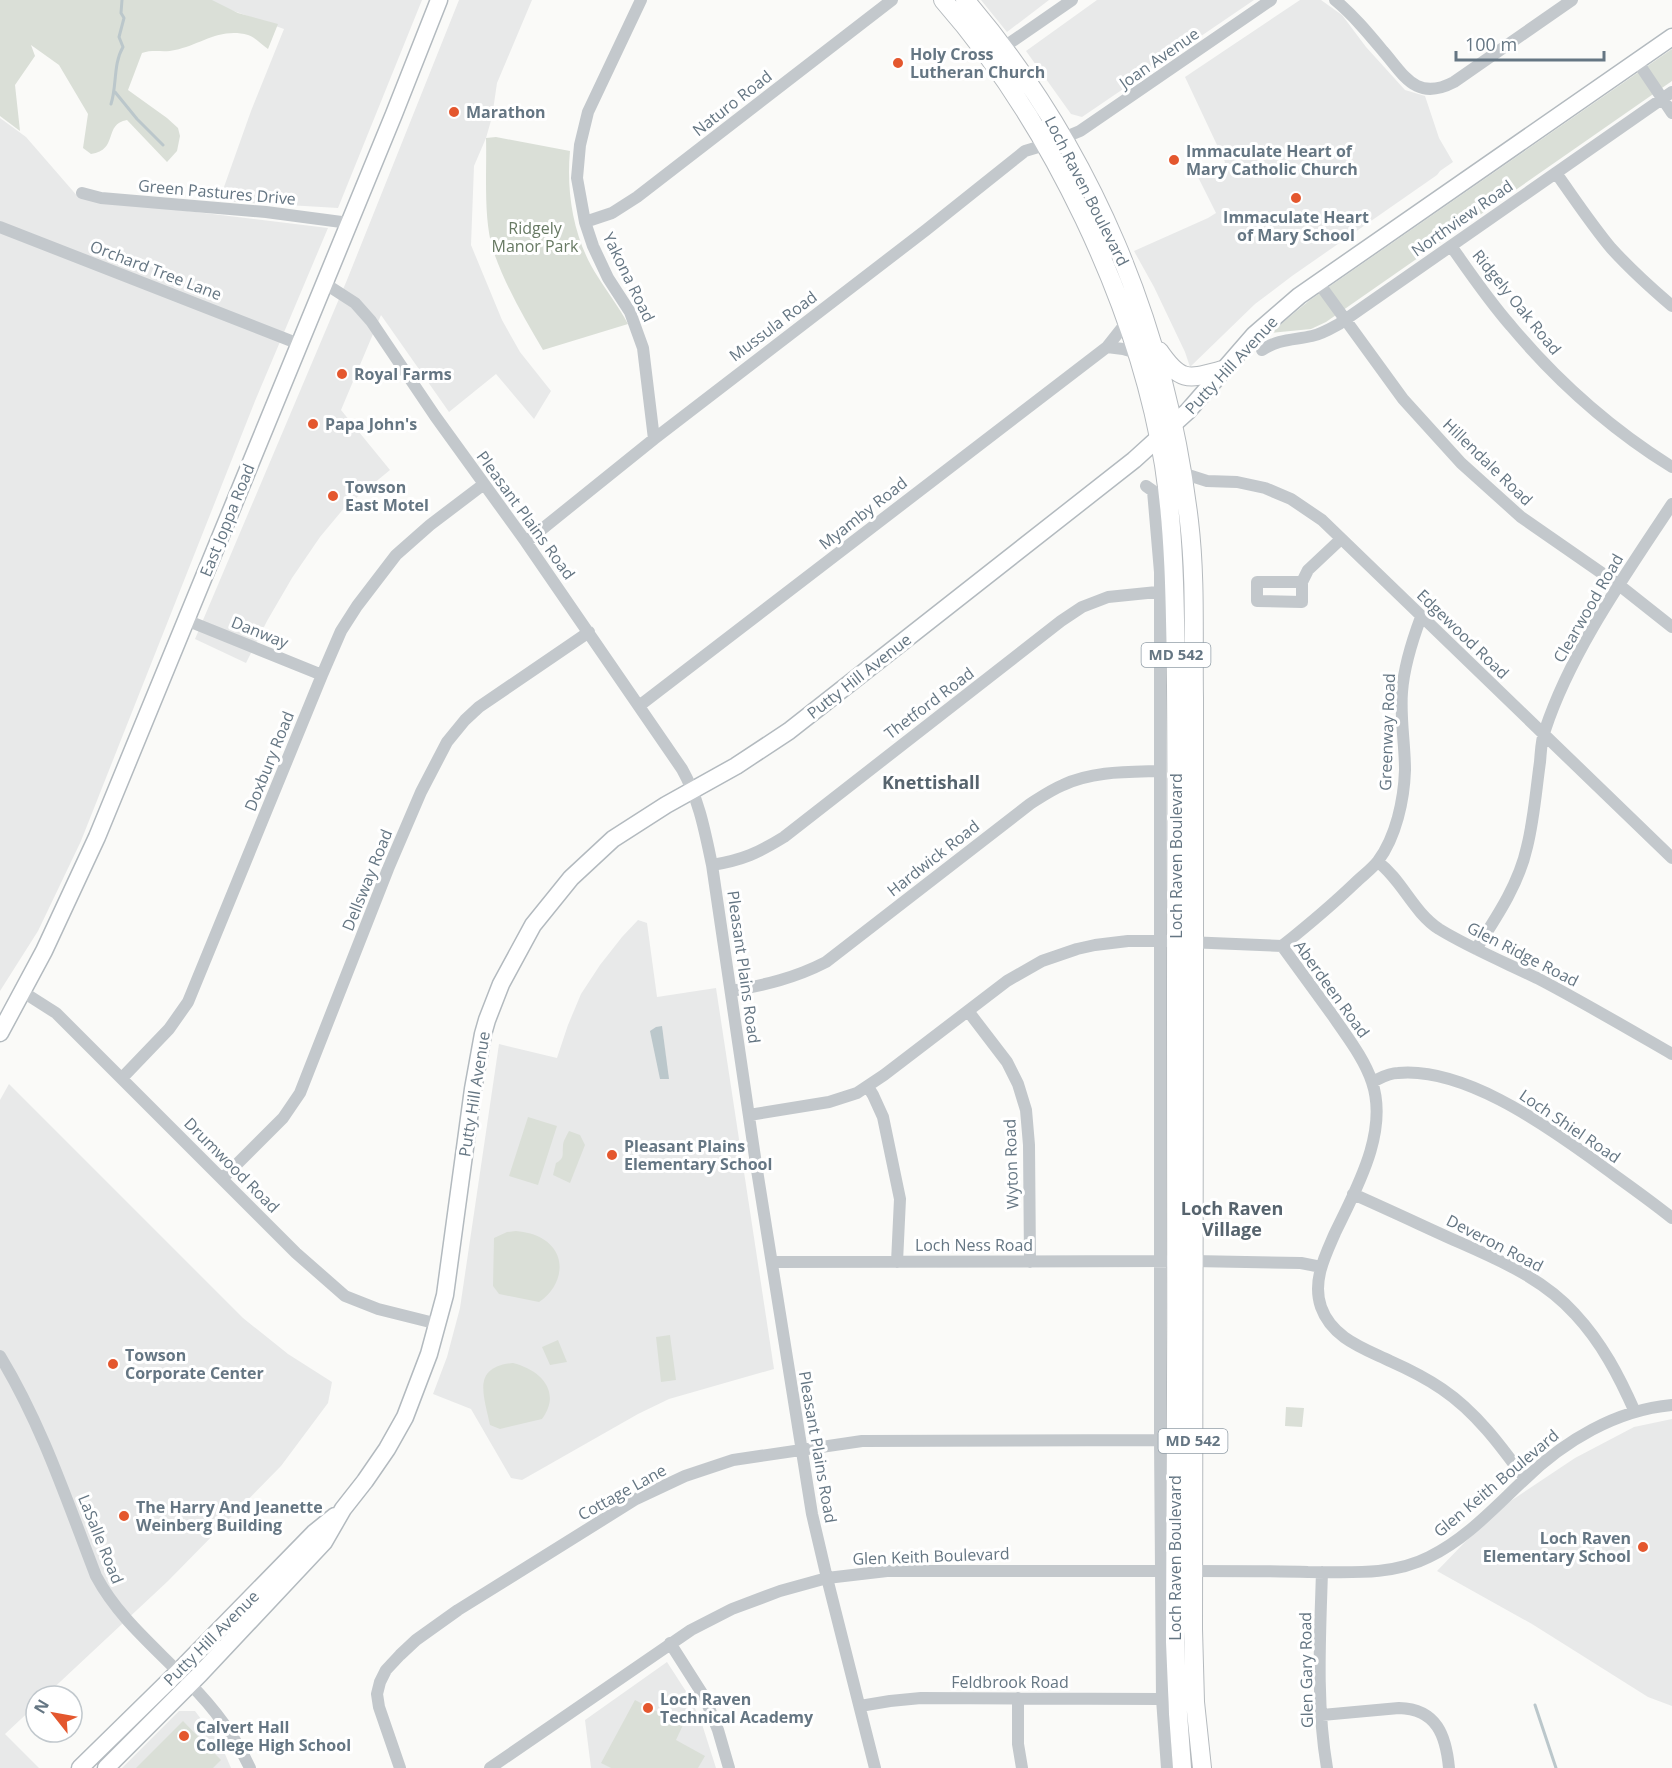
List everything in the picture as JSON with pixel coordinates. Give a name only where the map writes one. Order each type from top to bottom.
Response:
[{"type":"main road","name":"Loch Raven Boulevard","points":[[943,0],[999,71],[1045,145],[1088,227],[1137,353],[1159,439],[1170,519],[1167,591],[1177,770],[1176,1683],[1182,1768]]},
{"type":"main road","name":"Loch Raven Boulevard","points":[[965,0],[1004,47],[1042,102],[1091,190],[1134,286],[1153,343],[1174,425],[1191,539],[1193,583],[1177,942]]},
{"type":"main road","points":[[1045,145],[1063,138]]},
{"type":"main road","points":[[1153,343],[1170,367],[1180,375],[1192,377],[1223,370]]},
{"type":"main road","name":"Loch Raven Boulevard","points":[[1177,1571],[1202,1768]]},
{"type":"street","name":"East Joppa Road","points":[[0,1033],[23,992],[88,858],[439,0]]},
{"type":"street","name":"Yakona Road","points":[[641,0],[595,95],[583,129],[577,178],[585,222],[597,257],[630,312],[643,348],[654,439]]},
{"type":"street","name":"Naturo Road","points":[[585,222],[612,213],[638,197],[892,0]]},
{"type":"street","points":[[1004,47],[1072,0]]},
{"type":"street","name":"Joan Avenue","points":[[1063,138],[1097,120],[1271,0]]},
{"type":"street","points":[[1343,2],[1407,81],[1416,86],[1431,89],[1445,87],[1454,82],[1572,0]]},
{"type":"street","name":"Putty Hill Avenue","points":[[106,1768],[314,1533],[343,1509],[371,1473],[397,1432],[420,1380],[438,1324],[447,1281],[476,1069],[487,1020],[501,984],[533,925],[571,878],[621,834],[736,766],[789,731],[1054,524],[1159,439],[1267,322],[1318,282],[1672,37]]},
{"type":"street","points":[[1636,61],[1667,96],[1672,113]]},
{"type":"street","name":"Northview Road","points":[[1262,350],[1279,341],[1321,333],[1345,319],[1667,96]]},
{"type":"street","name":"Mussula Road","points":[[526,542],[654,439],[1026,152],[1045,145]]},
{"type":"street","points":[[1556,173],[1612,249],[1672,306]]},
{"type":"street","name":"Green Pastures Drive","points":[[82,193],[101,198],[266,212],[349,223]]},
{"type":"street","name":"Orchard Tree Lane","points":[[0,226],[299,344]]},
{"type":"street","name":"Ridgely Oak Road","points":[[1450,246],[1510,326],[1560,379],[1614,426],[1672,467]]},
{"type":"street","name":"Hillendale Road","points":[[1318,282],[1403,399],[1467,469],[1521,518],[1619,585],[1672,627]]},
{"type":"street","name":"Pleasant Plains Road","points":[[324,283],[362,309],[589,632],[682,769],[693,790],[704,825],[712,865],[812,1514],[826,1578],[875,1768]]},
{"type":"street","name":"Myamby Road","points":[[639,706],[1107,347],[1126,324]]},
{"type":"street","points":[[1107,347],[1137,353]]},
{"type":"street","name":"Edgewood Road","points":[[1183,482],[1250,484],[1278,493],[1322,520],[1672,858]]},
{"type":"street","name":"Doxbury Road","points":[[122,1078],[169,1029],[188,1002],[322,675],[351,614],[396,555],[430,525],[484,484]]},
{"type":"street","name":"Loch Raven Boulevard","points":[[1146,486],[1153,491],[1158,545],[1167,591],[1161,771],[1177,942],[1176,1261],[1160,1440],[1177,1571],[1162,1699],[1167,1768]]},
{"type":"street","name":"Clearwood Road","points":[[1476,949],[1504,902],[1527,849],[1543,734],[1550,714],[1577,658],[1619,585],[1672,504]]},
{"type":"street","points":[[1302,582],[1308,570],[1341,539]]},
{"type":"street","name":"Thetford Road","points":[[712,865],[741,860],[762,851],[784,837],[1075,612],[1108,597],[1167,591]]},
{"type":"street","name":"Greenway Road","points":[[1282,946],[1334,903],[1378,862],[1388,844],[1403,791],[1405,770],[1402,693],[1408,658],[1421,617]]},
{"type":"street","name":"Danway","points":[[186,620],[322,675]]},
{"type":"street","name":"Dellsway Road","points":[[222,1179],[283,1118],[300,1093],[421,792],[453,732],[479,707],[589,632]]},
{"type":"street","name":"Hardwick Road","points":[[731,991],[791,978],[826,962],[1022,810],[1063,784],[1097,775],[1161,771]]},
{"type":"street","name":"Glen Ridge Road","points":[[1378,862],[1387,869],[1419,909],[1437,927],[1672,1054]]},
{"type":"street","name":"Aberdeen Road","points":[[749,1115],[829,1102],[868,1087],[1007,981],[1024,970],[1059,955],[1112,942],[1282,946],[1354,1046],[1372,1082],[1376,1105],[1374,1136],[1367,1162],[1321,1267],[1318,1282],[1321,1306],[1333,1327],[1350,1341],[1443,1389],[1476,1418],[1525,1479]]},
{"type":"street","name":"Drumwood Road","points":[[23,992],[56,1013],[296,1253],[345,1296],[363,1304],[438,1324]]},
{"type":"street","name":"Wyton Road","points":[[968,1011],[1007,1062],[1018,1084],[1026,1110],[1029,1145],[1030,1262]]},
{"type":"street","name":"Loch Shiel Road","points":[[1372,1082],[1388,1074],[1410,1072],[1453,1080],[1480,1090],[1548,1127],[1641,1193],[1672,1218]]},
{"type":"street","points":[[868,1087],[883,1117],[900,1199],[897,1262]]},
{"type":"street","name":"Deveron Road","points":[[1353,1194],[1502,1261],[1536,1281],[1574,1312],[1588,1329],[1620,1378],[1635,1412]]},
{"type":"street","name":"Loch Ness Road","points":[[772,1262],[1176,1261],[1301,1263],[1321,1267]]},
{"type":"street","name":"LaSalle Road","points":[[0,1356],[41,1434],[96,1576],[107,1596],[129,1623],[216,1713],[244,1754],[250,1768]]},
{"type":"street","name":"Glen Keith Boulevard","points":[[490,1768],[691,1630],[746,1602],[780,1591],[826,1578],[887,1571],[1322,1572],[1379,1571],[1406,1566],[1427,1558],[1466,1534],[1525,1479],[1578,1438],[1608,1422],[1635,1412],[1672,1405]]},
{"type":"street","name":"Cottage Lane","points":[[400,1768],[379,1707],[377,1694],[386,1670],[416,1640],[468,1604],[659,1487],[733,1460],[846,1443],[880,1440],[1160,1440]]},
{"type":"street","name":"Glen Gary Road","points":[[1322,1572],[1320,1654],[1327,1768]]},
{"type":"street","points":[[670,1643],[705,1698],[718,1730],[729,1768]]},
{"type":"street","name":"Putty Hill Avenue","points":[[80,1768],[184,1678]]},
{"type":"street","name":"Feldbrook Road","points":[[860,1706],[921,1698],[1162,1699]]},
{"type":"street","points":[[1018,1698],[1018,1743],[1022,1768]]},
{"type":"street","points":[[1322,1715],[1399,1708],[1407,1708],[1422,1714],[1436,1724],[1443,1735],[1449,1768]]},
{"type":"shaded area","points":[[203,0],[422,0],[338,208],[219,201],[251,111],[284,29]]},
{"type":"shaded area","points":[[459,0],[532,0],[497,83],[492,117],[474,166],[471,245],[502,320],[520,352],[551,391],[534,419],[496,374],[449,412],[381,315],[341,410],[390,470],[345,507],[320,537],[292,578],[246,663],[195,639],[347,280]]},
{"type":"shaded area","points":[[981,0],[1049,0],[1007,32]]},
{"type":"shaded area","points":[[1097,0],[1254,0],[1082,117],[1071,114],[1026,51]]},
{"type":"shaded area","points":[[1300,0],[1321,0],[1342,15],[1366,47],[1405,90],[1425,96],[1439,138],[1453,162],[1255,304],[1190,367],[1154,287],[1134,251],[1216,213],[1198,177],[1225,162],[1185,77]]},
{"type":"shaded area","points":[[0,118],[26,137],[79,198],[328,228],[255,401],[81,841],[38,931],[0,991]]},
{"type":"shaded area","name":"Pleasant Plains Elementary School","points":[[638,920],[647,923],[657,997],[716,988],[774,1369],[669,1399],[638,1414],[522,1480],[511,1478],[471,1409],[433,1394],[447,1357],[460,1308],[499,1044],[557,1058],[581,994],[600,965]]},
{"type":"shaded area","points":[[662,1026],[669,1079],[660,1079],[650,1031]]},
{"type":"shaded area","points":[[9,1084],[243,1318],[288,1354],[332,1382],[328,1403],[281,1466],[168,1581],[58,1684],[24,1684],[24,1716],[5,1734],[39,1768],[0,1768],[0,1100]]},
{"type":"shaded area","points":[[1672,1419],[1672,1706],[1648,1697],[1532,1624],[1437,1571],[1494,1512],[1575,1458],[1634,1427]]},
{"type":"shaded area","name":"Loch Raven Technical Academy","points":[[667,1662],[689,1696],[701,1721],[716,1768],[591,1768],[585,1720]]},
{"type":"shaded area","name":"Calvert Hall College High School","points":[[179,1711],[195,1711],[222,1747],[231,1768],[122,1768]]},
{"type":"green space","points":[[0,0],[212,0],[238,13],[278,24],[268,49],[251,36],[228,33],[184,48],[142,53],[128,90],[178,128],[180,136],[177,151],[167,162],[127,120],[115,126],[108,143],[100,152],[91,154],[83,148],[88,114],[59,65],[31,45],[35,56],[15,85],[20,131],[0,116]]},
{"type":"green space","points":[[1672,49],[1672,81],[1326,322],[1311,329],[1270,333],[1310,300]]},
{"type":"green space","name":"Ridgely Manor Park","points":[[496,137],[570,151],[571,200],[583,248],[598,277],[628,324],[543,350],[509,289],[490,237],[487,209],[486,138]]},
{"type":"green space","points":[[528,1117],[557,1126],[538,1185],[509,1176]]},
{"type":"green space","points":[[569,1131],[580,1135],[585,1145],[570,1183],[553,1175],[556,1163],[562,1158],[564,1142]]},
{"type":"green space","points":[[516,1231],[540,1237],[557,1253],[559,1271],[557,1280],[547,1296],[539,1302],[499,1294],[493,1286],[494,1238]]},
{"type":"green space","points":[[670,1335],[676,1380],[661,1382],[656,1337]]},
{"type":"green space","points":[[558,1340],[567,1362],[550,1365],[542,1347]]},
{"type":"green space","points":[[513,1363],[523,1366],[540,1377],[546,1384],[550,1400],[542,1419],[500,1429],[490,1425],[484,1384],[491,1370]]},
{"type":"green space","points":[[1286,1407],[1304,1408],[1302,1427],[1285,1426]]},
{"type":"green space","points":[[635,1700],[683,1725],[676,1740],[705,1756],[698,1768],[611,1768],[601,1763]]},
{"type":"green space","points":[[183,1721],[221,1760],[213,1768],[136,1768]]},
{"type":"waterway","points":[[111,104],[118,61],[123,47],[119,37],[124,18],[121,13],[122,0]]},
{"type":"waterway","points":[[115,92],[137,119],[163,145]]},
{"type":"waterway","points":[[1535,1705],[1556,1768]]},
{"type":"place","name":"Holy Cross Lutheran Church","points":[[898,63]]},
{"type":"place","name":"Marathon","points":[[454,112]]},
{"type":"place","name":"Immaculate Heart of Mary Catholic Church","points":[[1174,160]]},
{"type":"place","name":"Immaculate Heart of Mary School","points":[[1296,198]]},
{"type":"place","name":"Royal Farms","points":[[342,374]]},
{"type":"place","name":"Papa John's","points":[[313,424]]},
{"type":"place","name":"Towson East Motel","points":[[333,496]]},
{"type":"place","name":"Pleasant Plains Elementary School","points":[[612,1155]]},
{"type":"place","name":"Towson Corporate Center","points":[[113,1364]]},
{"type":"place","name":"The Harry And Jeanette Weinberg Building","points":[[124,1516]]},
{"type":"place","name":"Loch Raven Elementary School","points":[[1643,1547]]},
{"type":"place","name":"Loch Raven Technical Academy","points":[[648,1708]]},
{"type":"place","name":"Calvert Hall College High School","points":[[184,1736]]},
{"type":"district","name":"Knettishall","points":[[931,783]]},
{"type":"district","name":"Loch Raven Village","points":[[1232,1219]]}]
